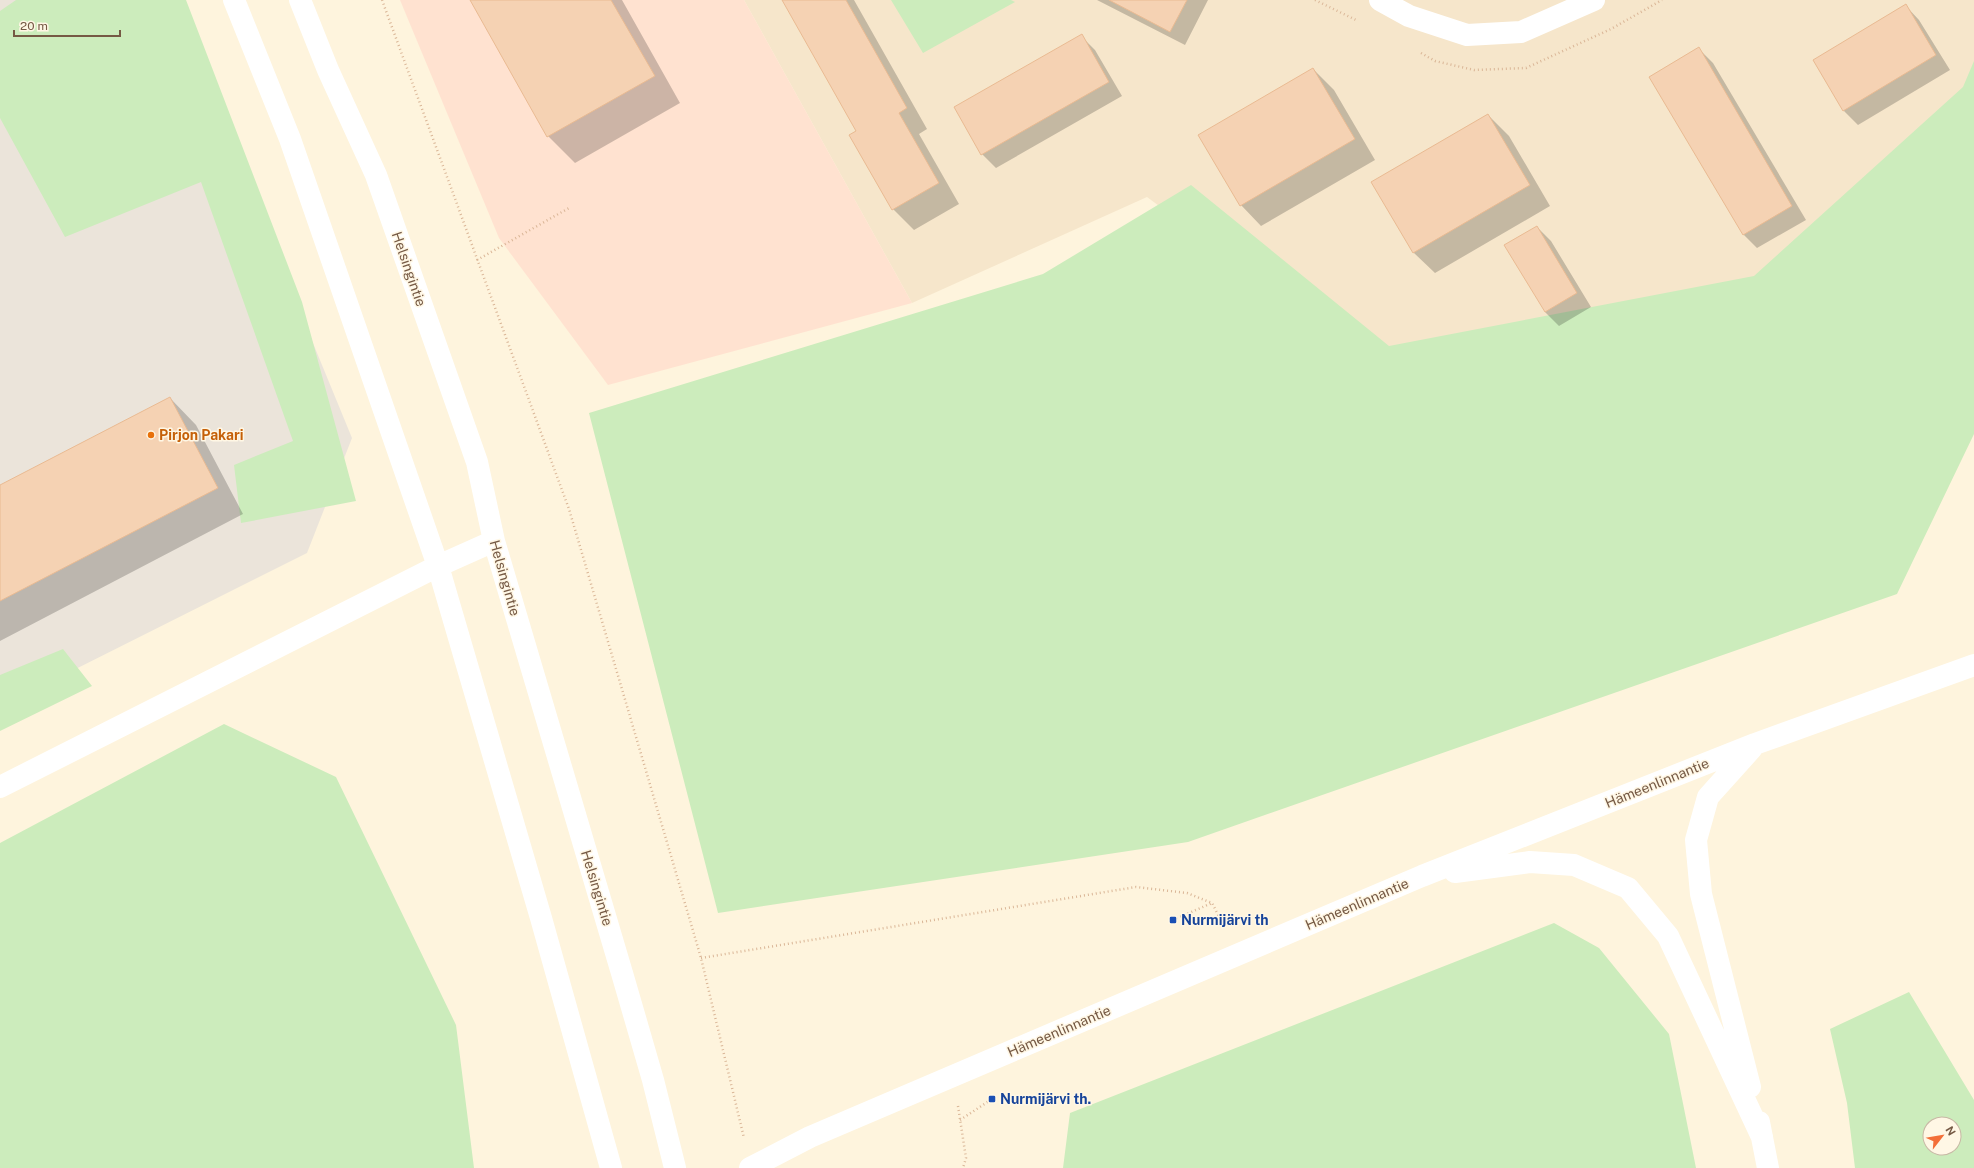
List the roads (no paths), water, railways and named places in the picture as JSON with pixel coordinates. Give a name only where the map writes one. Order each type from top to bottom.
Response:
[{"type":"main road","points":[[234,0],[290,139],[438,566],[541,918],[611,1168]]},
{"type":"main road","name":"Helsingintie","points":[[300,0],[328,70],[376,174],[478,462],[494,541],[653,1080],[675,1168]]},
{"type":"main road","points":[[1380,0],[1409,16],[1467,35],[1520,32],[1594,0]]},
{"type":"main road","points":[[0,788],[438,566],[494,541]]},
{"type":"main road","name":"Hämeenlinnantie","points":[[750,1168],[810,1137],[1422,876],[1755,744],[1974,665]]},
{"type":"main road","points":[[1755,744],[1708,797],[1696,840],[1701,894],[1762,1137],[1768,1168]]},
{"type":"main road","points":[[1422,876],[1530,862],[1574,865],[1628,888],[1668,936],[1762,1137]]},
{"type":"place","name":"Pirjon Pakari","points":[[151,435]]},
{"type":"place","name":"Nurmijärvi th","points":[[1173,920]]},
{"type":"place","name":"Nurmijärvi th.","points":[[992,1099]]}]
